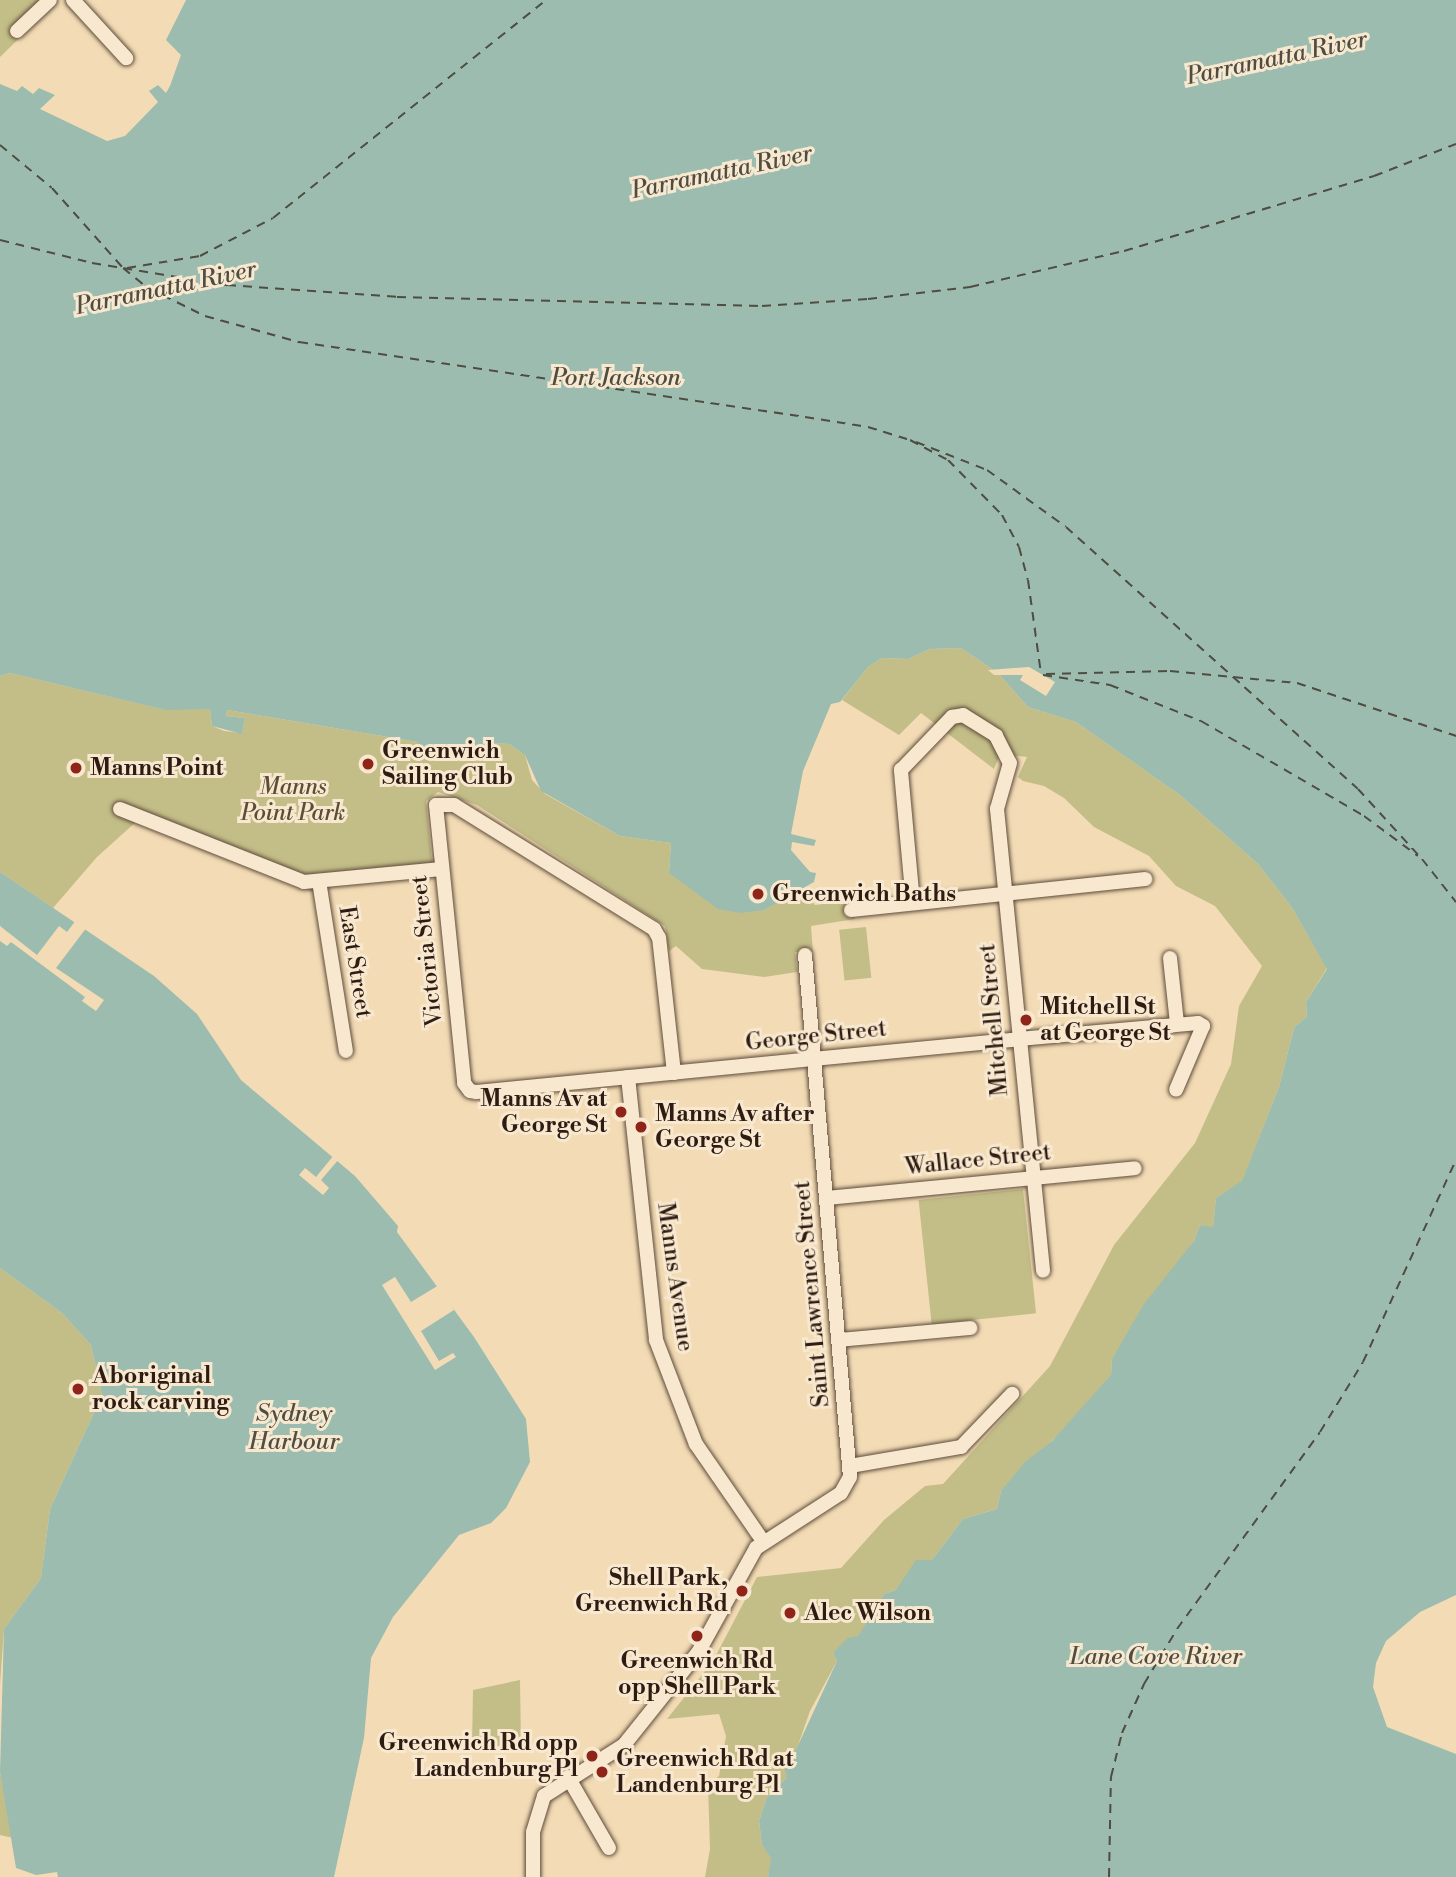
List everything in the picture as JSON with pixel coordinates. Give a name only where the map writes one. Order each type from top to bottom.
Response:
[{"type":"street","points":[[17,31],[50,0]]},
{"type":"street","points":[[73,0],[127,58]]},
{"type":"street","name":"Mitchell Street","points":[[913,903],[901,780],[904,765],[960,714],[996,736],[1010,767],[997,804],[1031,1178],[1043,1271]]},
{"type":"street","name":"Victoria Street","points":[[464,1083],[435,815],[440,802],[454,805],[654,929],[659,938],[674,1073]]},
{"type":"street","points":[[120,809],[304,882],[441,869]]},
{"type":"street","points":[[851,910],[1144,879]]},
{"type":"street","name":"East Street","points":[[319,881],[346,1051]]},
{"type":"street","name":"Saint Lawrence Street","points":[[805,955],[850,1466]]},
{"type":"street","points":[[1170,958],[1177,1024],[1203,1026],[1175,1090]]},
{"type":"street","name":"George Street","points":[[464,1083],[476,1092],[1177,1024]]},
{"type":"street","name":"Manns Avenue","points":[[628,1077],[656,1340],[696,1444],[763,1541]]},
{"type":"street","name":"Wallace Street","points":[[826,1198],[1135,1168]]},
{"type":"street","points":[[839,1340],[970,1328]]},
{"type":"street","points":[[533,1877],[531,1850],[539,1807],[544,1796],[568,1777],[624,1745],[699,1651],[749,1558],[763,1541],[841,1493],[850,1466],[961,1447],[1012,1394]]},
{"type":"street","points":[[568,1777],[609,1848]]},
{"type":"green space","points":[[0,0],[48,0],[36,22],[0,57]]},
{"type":"green space","points":[[961,648],[998,673],[1028,707],[1076,722],[1180,795],[1258,864],[1293,909],[1327,968],[1306,1002],[1307,1016],[1294,1028],[1279,1087],[1242,1182],[1216,1198],[1213,1228],[1200,1225],[1194,1241],[1112,1359],[1111,1375],[1093,1400],[1001,1491],[997,1509],[963,1519],[932,1560],[896,1590],[884,1594],[858,1637],[833,1653],[837,1661],[810,1711],[787,1777],[767,1797],[759,1821],[762,1845],[772,1858],[768,1877],[705,1877],[710,1849],[708,1785],[719,1776],[726,1736],[719,1714],[667,1719],[713,1661],[757,1577],[841,1568],[884,1520],[925,1486],[943,1484],[1050,1366],[1114,1245],[1195,1143],[1231,1064],[1239,1006],[1262,966],[1215,906],[1176,886],[1149,856],[1094,827],[1064,798],[1044,786],[1023,781],[1018,777],[1027,757],[1000,754],[994,769],[921,713],[899,735],[842,700],[868,667],[882,658],[908,659],[930,649]]},
{"type":"green space","name":"Manns Point Park","points":[[10,673],[163,709],[210,709],[212,726],[224,731],[242,733],[245,718],[226,716],[227,710],[418,742],[464,758],[491,743],[509,744],[525,755],[532,780],[545,794],[620,836],[671,843],[669,873],[764,910],[801,888],[815,905],[855,900],[855,919],[811,926],[813,952],[795,952],[797,972],[764,977],[702,969],[676,946],[669,951],[665,926],[477,805],[438,792],[426,801],[432,863],[322,875],[317,894],[137,821],[97,857],[53,908],[0,872],[0,676]]},
{"type":"green space","points":[[866,927],[871,978],[844,981],[839,930]]},
{"type":"green space","points":[[1023,1189],[1036,1313],[932,1324],[919,1200]]},
{"type":"green space","points":[[0,1268],[62,1313],[91,1345],[102,1395],[50,1509],[41,1578],[4,1629],[0,1685]]},
{"type":"green space","points":[[520,1680],[521,1744],[506,1749],[472,1744],[473,1690]]},
{"type":"green space","points":[[0,1772],[11,1828],[13,1838],[0,1835]]},
{"type":"water","name":"Port Jackson","points":[[186,0],[1456,0],[1456,1595],[1420,1612],[1386,1641],[1376,1663],[1373,1687],[1387,1727],[1456,1754],[1456,1877],[768,1877],[771,1858],[762,1845],[759,1821],[767,1797],[787,1777],[782,1760],[794,1754],[837,1661],[833,1653],[848,1638],[858,1636],[884,1594],[896,1590],[916,1560],[932,1560],[963,1519],[997,1509],[1001,1491],[1025,1462],[1052,1441],[1111,1375],[1112,1359],[1144,1304],[1194,1241],[1200,1225],[1213,1227],[1216,1198],[1242,1181],[1279,1087],[1294,1028],[1307,1016],[1306,1002],[1327,969],[1293,909],[1258,864],[1180,795],[1076,722],[1028,707],[998,673],[961,648],[930,649],[908,659],[882,658],[868,667],[840,702],[831,704],[803,771],[791,834],[816,840],[814,846],[792,842],[791,850],[810,872],[816,873],[814,882],[764,910],[741,913],[718,909],[669,873],[671,843],[620,836],[541,791],[525,755],[509,744],[491,743],[464,758],[420,749],[418,742],[227,710],[226,716],[245,718],[242,734],[212,726],[210,709],[166,710],[10,673],[0,676],[0,84],[17,91],[22,86],[33,94],[39,88],[55,95],[40,109],[107,141],[125,136],[158,102],[149,91],[158,85],[166,93],[170,86],[181,55],[166,40]]},
{"type":"water","name":"Sydney Harbour","points":[[0,872],[154,976],[197,1014],[241,1080],[355,1176],[398,1226],[397,1232],[474,1337],[526,1419],[530,1462],[506,1508],[491,1523],[459,1535],[393,1617],[371,1658],[364,1738],[334,1877],[58,1877],[57,1872],[36,1875],[16,1868],[0,1772],[4,1629],[41,1578],[50,1509],[102,1395],[91,1345],[62,1313],[0,1268]]},
{"type":"pier","points":[[1029,667],[1055,682],[1046,696],[1020,680],[1023,675],[994,675],[988,670]]},
{"type":"pier","points":[[76,920],[87,927],[56,968],[104,1000],[96,1011],[82,1001],[85,997],[11,942],[7,946],[0,941],[0,926],[37,955],[59,926],[67,932]]},
{"type":"pier","points":[[334,1155],[339,1159],[321,1180],[329,1188],[323,1195],[299,1175],[305,1168],[316,1177]]},
{"type":"pier","points":[[395,1277],[411,1302],[439,1285],[454,1310],[421,1331],[439,1361],[453,1353],[456,1357],[435,1370],[382,1285]]},
{"type":"ferry route","points":[[127,268],[200,256],[273,218],[546,0]]},
{"type":"ferry route","points":[[0,240],[92,263],[227,285],[397,297],[762,306],[868,299],[970,287],[1124,251],[1374,176],[1456,144]]},
{"type":"ferry route","points":[[0,145],[52,188],[123,268],[148,288],[205,316],[299,342],[868,427],[910,440],[948,460],[1002,515],[1019,547],[1028,580],[1041,674]]},
{"type":"ferry route","points":[[916,442],[987,470],[1066,527],[1358,789],[1422,859]]},
{"type":"ferry route","points":[[1046,674],[1170,671],[1297,683],[1456,736]]},
{"type":"ferry route","points":[[1043,675],[1110,685],[1201,721],[1364,816],[1418,856]]},
{"type":"ferry route","points":[[1422,859],[1456,902]]},
{"type":"ferry route","points":[[1109,1877],[1111,1777],[1122,1733],[1144,1684],[1177,1629],[1320,1432],[1363,1362],[1456,1160]]},
{"type":"place","name":"Greenwich Sailing Club","points":[[368,764]]},
{"type":"place","name":"Manns Point","points":[[76,768]]},
{"type":"place","name":"Greenwich Baths","points":[[758,894]]},
{"type":"place","name":"Mitchell St at George St","points":[[1026,1020]]},
{"type":"place","name":"Manns Av at George St","points":[[621,1112]]},
{"type":"place","name":"Manns Av after George St","points":[[641,1127]]},
{"type":"place","name":"Aboriginal rock carving","points":[[78,1389]]},
{"type":"place","name":"Shell Park, Greenwich Rd","points":[[742,1591]]},
{"type":"place","name":"Alec Wilson","points":[[790,1613]]},
{"type":"place","name":"Greenwich Rd opp Shell Park","points":[[697,1636]]},
{"type":"place","name":"Greenwich Rd opp Landenburg Pl","points":[[592,1756]]},
{"type":"place","name":"Greenwich Rd at Landenburg Pl","points":[[602,1772]]},
{"type":"water label","name":"Parramatta River","points":[[1277,59]]},
{"type":"water label","name":"Parramatta River","points":[[722,173]]},
{"type":"water label","name":"Parramatta River","points":[[166,289]]},
{"type":"water label","name":"Lane Cove River","points":[[1156,1658]]}]
